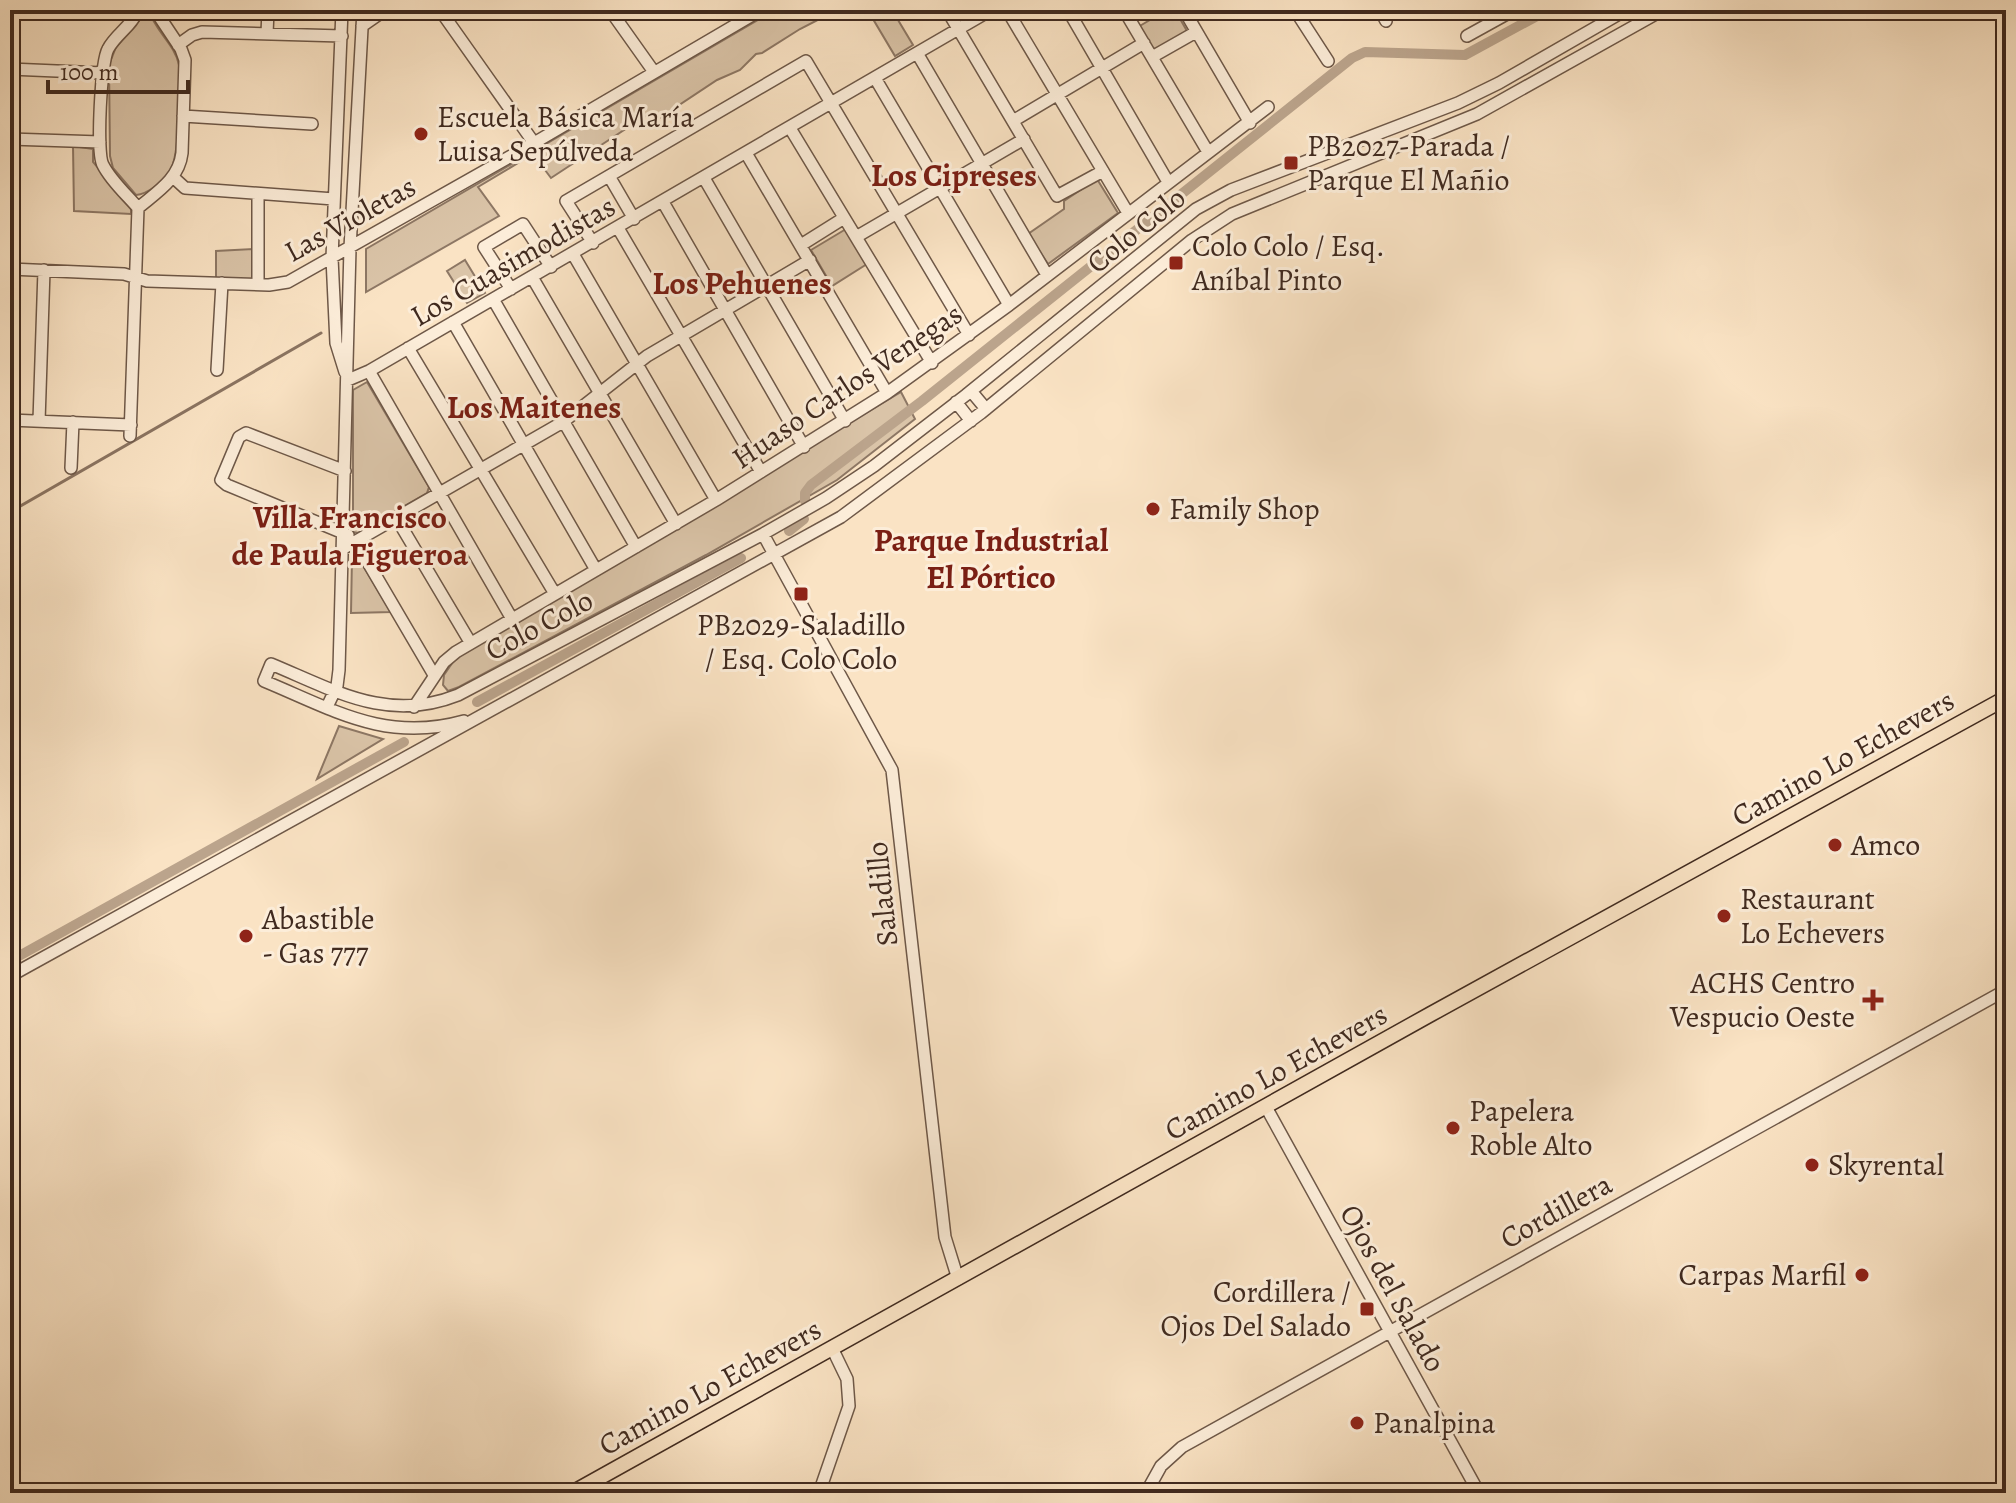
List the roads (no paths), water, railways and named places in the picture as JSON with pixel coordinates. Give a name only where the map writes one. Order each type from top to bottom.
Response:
[{"type":"main road","name":"Camino Lo Echevers","points":[[572,1493],[2006,698]]},
{"type":"street","points":[[10,492],[11,420],[73,422],[130,430],[138,208],[102,164],[100,142],[103,73],[108,48],[133,21],[138,10]]},
{"type":"street","points":[[138,208],[173,177],[181,159],[185,60],[155,10]]},
{"type":"street","points":[[267,34],[268,10]]},
{"type":"street","points":[[342,10],[332,258],[336,343],[348,380]]},
{"type":"street","points":[[327,707],[335,691],[339,670],[350,248],[363,10]]},
{"type":"street","points":[[362,26],[385,10]]},
{"type":"street","points":[[440,10],[534,143]]},
{"type":"street","points":[[610,10],[654,72]]},
{"type":"street","name":"Las Violetas","points":[[10,269],[124,274],[147,281],[288,282],[761,10]]},
{"type":"street","points":[[947,10],[1057,196],[1103,171]]},
{"type":"street","name":"Los Cuasimodistas","points":[[348,380],[593,243],[991,10]]},
{"type":"street","points":[[1007,10],[1128,213]]},
{"type":"street","points":[[1068,10],[1168,182]]},
{"type":"street","points":[[1124,10],[1208,152]]},
{"type":"street","points":[[1295,10],[1328,61]]},
{"type":"street","points":[[1467,36],[1514,10]]},
{"type":"street","name":"Colo Colo","points":[[485,715],[444,726],[410,729],[373,725],[264,681],[271,664],[372,704],[414,707],[447,700],[826,498],[874,466],[971,391],[1196,209],[1231,190],[1472,97],[1626,10]]},
{"type":"street","name":"Colo Colo","points":[[10,976],[841,517],[971,421],[1213,225],[1232,214],[1477,114],[1663,10]]},
{"type":"street","points":[[1188,12],[1196,32],[1250,123]]},
{"type":"street","points":[[178,45],[202,32],[342,36]]},
{"type":"street","points":[[1152,57],[1196,32]]},
{"type":"street","points":[[1575,60],[1572,50],[1576,39]]},
{"type":"street","points":[[1013,121],[1144,43]]},
{"type":"street","points":[[917,53],[1047,275]]},
{"type":"street","points":[[593,243],[566,201],[806,61],[969,335]]},
{"type":"street","points":[[10,69],[103,73]]},
{"type":"street","points":[[875,78],[1009,305]]},
{"type":"street","name":"Huaso Carlos Venegas","points":[[414,707],[445,660],[470,642],[804,447],[932,363],[1268,107]]},
{"type":"street","points":[[183,116],[312,124]]},
{"type":"street","points":[[790,128],[932,363]]},
{"type":"street","points":[[1368,137],[1375,156]]},
{"type":"street","points":[[10,139],[100,142]]},
{"type":"street","points":[[856,237],[1024,139]]},
{"type":"street","points":[[1352,144],[1359,162]]},
{"type":"street","points":[[746,153],[887,393]]},
{"type":"street","points":[[609,176],[634,219]]},
{"type":"street","points":[[173,177],[185,188],[334,199]]},
{"type":"street","points":[[704,178],[845,421]]},
{"type":"street","points":[[258,194],[258,284]]},
{"type":"street","points":[[663,202],[804,447]]},
{"type":"street","points":[[801,245],[844,218]]},
{"type":"street","points":[[511,289],[484,247],[523,224],[551,267]]},
{"type":"street","points":[[618,228],[761,472]]},
{"type":"street","points":[[573,254],[716,500]]},
{"type":"street","points":[[344,548],[563,422],[638,363],[810,260]]},
{"type":"street","points":[[39,421],[44,270]]},
{"type":"street","points":[[532,277],[676,524]]},
{"type":"street","points":[[217,370],[222,283]]},
{"type":"street","points":[[493,299],[636,547]]},
{"type":"street","points":[[453,322],[596,570]]},
{"type":"street","points":[[408,348],[555,594]]},
{"type":"street","points":[[369,371],[512,619]]},
{"type":"street","points":[[971,391],[986,409]]},
{"type":"street","points":[[956,402],[971,421]]},
{"type":"street","points":[[71,468],[73,422]]},
{"type":"street","points":[[345,471],[246,433],[239,437],[221,476],[223,483],[360,539],[434,675],[434,686],[447,700]]},
{"type":"street","points":[[397,519],[470,642]]},
{"type":"street","name":"Saladillo","points":[[763,534],[892,770],[944,1228],[958,1279]]},
{"type":"street","points":[[410,729],[418,741],[419,751]]},
{"type":"street","name":"Cordillera","points":[[1146,1493],[1161,1466],[1182,1447],[2006,990]]},
{"type":"street","name":"Ojos del Salado","points":[[1266,1107],[1479,1493]]},
{"type":"street","points":[[819,1493],[849,1406],[847,1379],[832,1348]]},
{"type":"waterway","points":[[805,501],[805,493],[811,485],[922,401],[1352,58],[1365,52],[1465,55],[1548,10]]},
{"type":"waterway","points":[[10,512],[321,333]]},
{"type":"waterway","points":[[789,531],[804,519]]},
{"type":"waterway","points":[[477,702],[741,558]]},
{"type":"waterway","points":[[10,961],[404,742]]},
{"type":"place","name":"Escuela Básica María Luisa Sepúlveda","points":[[421,134]]},
{"type":"place","name":"PB2027-Parada / Parque El Mañio","points":[[1291,163]]},
{"type":"place","name":"Colo Colo / Esq. Aníbal Pinto","points":[[1176,263]]},
{"type":"place","name":"Family Shop","points":[[1153,509]]},
{"type":"place","name":"PB2029-Saladillo / Esq. Colo Colo","points":[[801,594]]},
{"type":"place","name":"Amco","points":[[1835,845]]},
{"type":"place","name":"Restaurant Lo Echevers","points":[[1724,916]]},
{"type":"place","name":"Abastible - Gas 777","points":[[246,936]]},
{"type":"place","name":"ACHS Centro Vespucio Oeste","points":[[1873,1000]]},
{"type":"place","name":"Papelera Roble Alto","points":[[1453,1128]]},
{"type":"place","name":"Skyrental","points":[[1812,1165]]},
{"type":"place","name":"Carpas Marfil","points":[[1862,1275]]},
{"type":"place","name":"Cordillera / Ojos Del Salado","points":[[1367,1309]]},
{"type":"place","name":"Panalpina","points":[[1357,1423]]},
{"type":"district","name":"Los Cipreses","points":[[954,175]]},
{"type":"district","name":"Los Pehuenes","points":[[742,283]]},
{"type":"district","name":"Los Maitenes","points":[[534,407]]},
{"type":"district","name":"Villa Francisco de Paula Figueroa","points":[[350,536]]},
{"type":"district","name":"Parque Industrial El Pórtico","points":[[991,558]]}]
